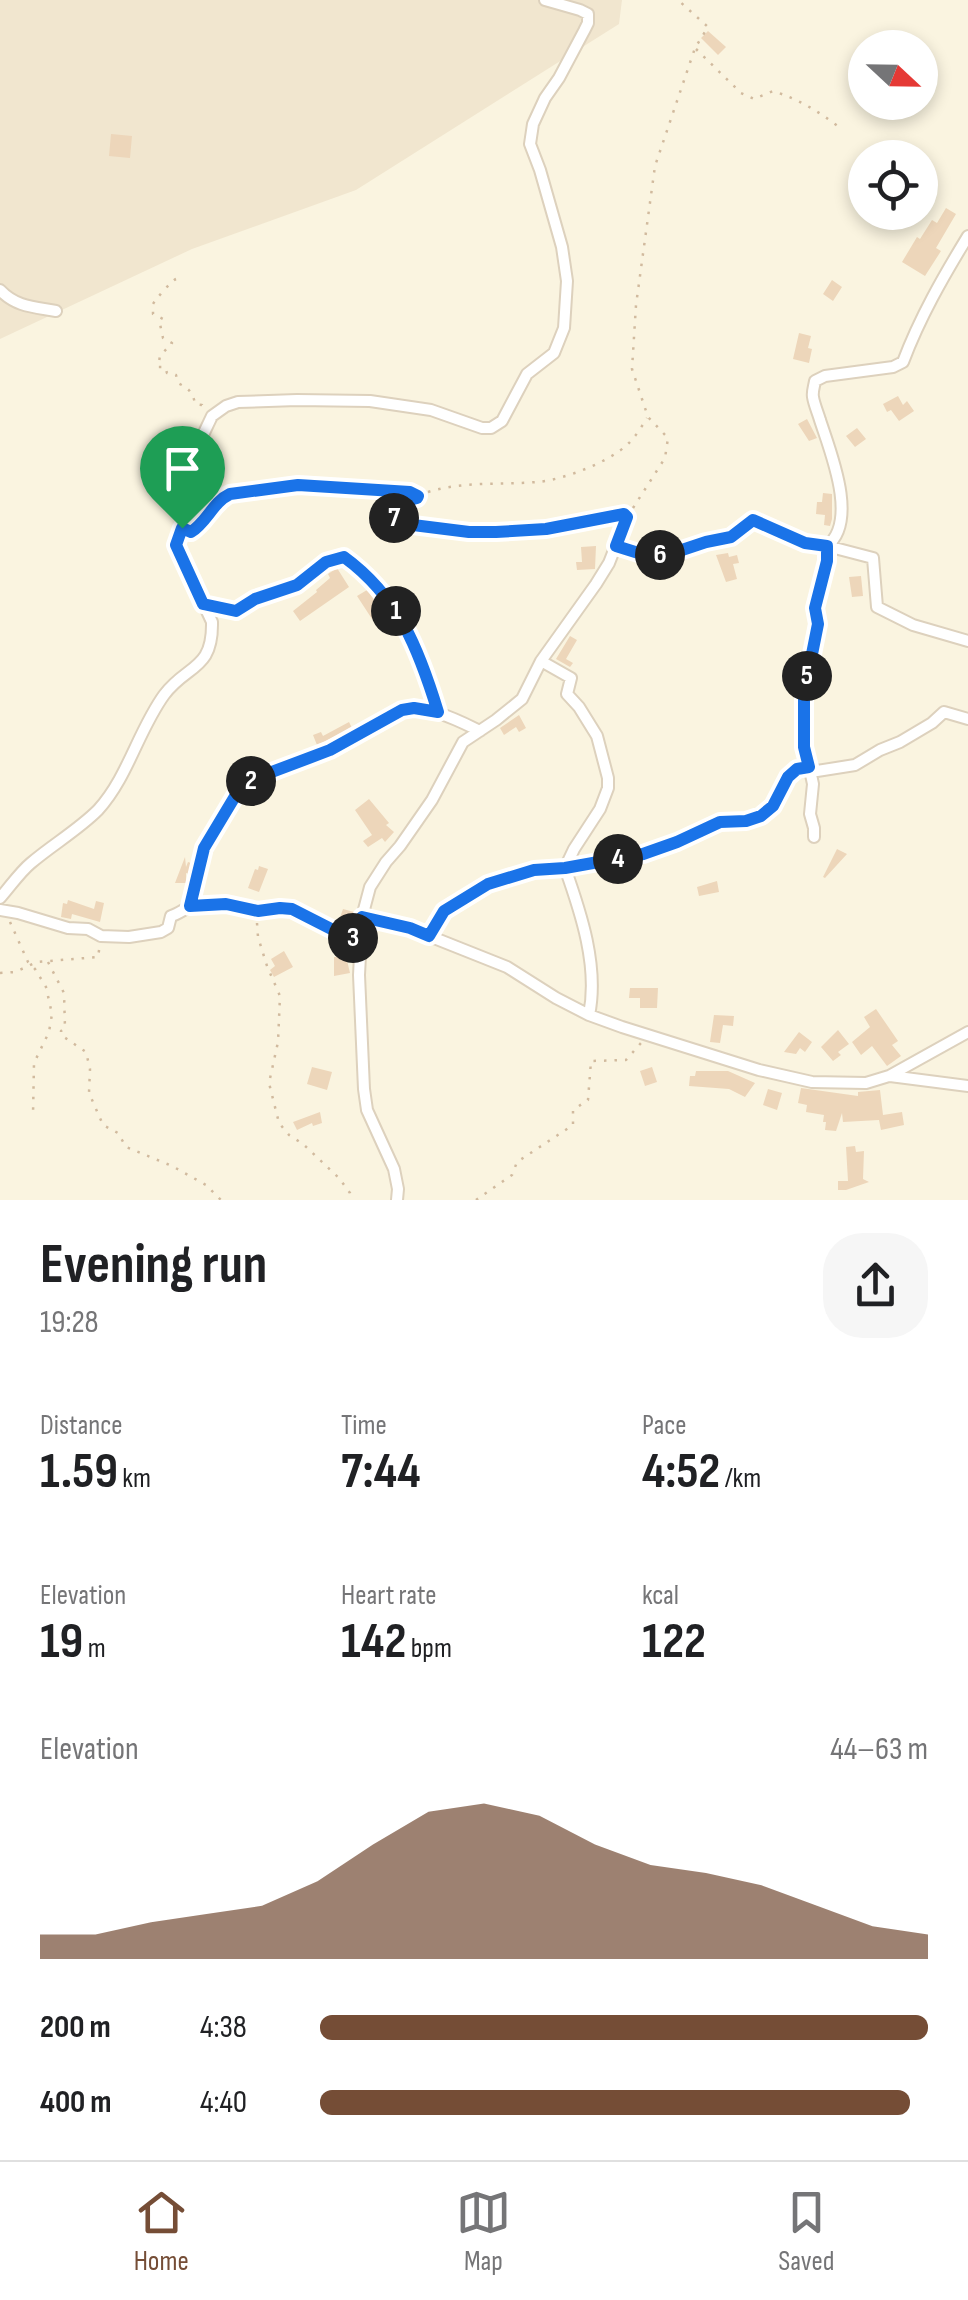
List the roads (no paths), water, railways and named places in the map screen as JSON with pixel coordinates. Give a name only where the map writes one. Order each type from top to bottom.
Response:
[{"type":"street","points":[[0,898],[29,865],[97,810],[130,760],[164,695],[207,655],[212,622],[176,545],[182,528],[185,481],[212,416],[238,402],[370,401],[431,410],[492,428],[502,421],[527,374],[554,352],[564,328],[567,281],[562,247],[530,144],[544,98],[588,24],[588,14],[544,0]]},
{"type":"street","points":[[827,546],[833,542],[839,526],[839,481],[813,397],[815,382],[825,376],[893,368],[903,362],[934,292],[968,236]]},
{"type":"street","points":[[0,290],[19,304],[56,310]]},
{"type":"street","points":[[182,528],[191,532],[221,498],[298,485],[410,492],[417,498],[398,503],[386,513],[405,524],[469,532],[546,529],[620,514],[627,517],[596,584],[541,662],[522,699],[464,742],[432,800],[370,887],[361,939],[364,1089],[368,1110],[394,1169],[397,1200]]},
{"type":"street","points":[[616,546],[648,556],[670,554],[731,537],[753,520],[805,543],[873,558],[877,606],[914,625],[968,641]]},
{"type":"street","points":[[814,837],[810,814],[813,784],[804,747],[804,694],[818,624],[815,608],[827,546]]},
{"type":"street","points":[[203,604],[236,611],[255,599],[297,585],[326,562],[344,557],[370,577],[398,613],[423,662],[438,712]]},
{"type":"street","points":[[541,662],[571,678],[566,692],[597,736],[608,778],[600,809],[565,868],[576,898],[590,965],[589,1014]]},
{"type":"street","points":[[190,906],[204,848],[240,788],[256,778],[330,750],[402,710],[438,712],[480,731]]},
{"type":"street","points":[[429,936],[444,911],[488,884],[534,870],[643,854],[720,822],[761,816],[773,806],[788,777],[797,769],[855,765],[900,742],[944,712],[968,718]]},
{"type":"street","points":[[3,911],[100,936],[129,937],[168,928],[170,916],[190,906],[226,904],[258,911],[280,908],[292,909],[345,936],[361,939]]},
{"type":"street","points":[[362,917],[410,928],[507,966],[530,983],[589,1014],[759,1070],[812,1082],[866,1083],[889,1076],[968,1032]]},
{"type":"street","points":[[889,1076],[968,1086]]}]
